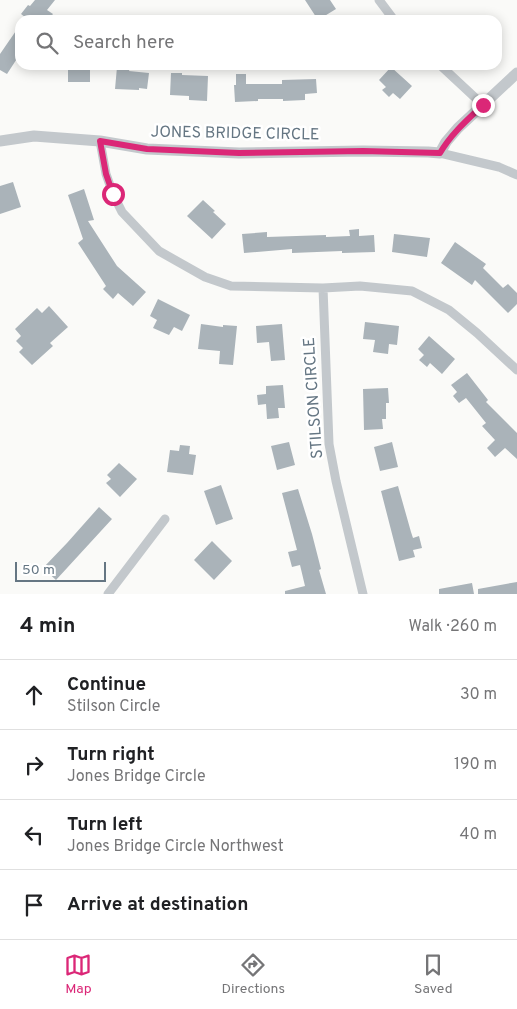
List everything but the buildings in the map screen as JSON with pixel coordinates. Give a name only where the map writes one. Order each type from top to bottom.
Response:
[{"type":"street","points":[[379,0],[390,15]]},
{"type":"street","points":[[445,70],[483,105]]},
{"type":"street","points":[[517,73],[458,128],[446,142],[440,153],[499,167],[517,175]]},
{"type":"street","name":"JONES BRIDGE CIRCLE","points":[[0,141],[34,136],[100,141],[147,149],[229,152],[363,151],[440,153]]},
{"type":"street","points":[[100,141],[106,174],[122,212],[159,251],[206,277],[231,286],[323,288],[360,286],[412,291],[449,310],[478,333],[517,370]]},
{"type":"street","name":"STILSON CIRCLE","points":[[323,288],[329,444],[363,594]]},
{"type":"street","points":[[108,594],[165,519]]},
{"type":"route","points":[[113,194],[106,174],[100,141],[147,149],[239,153],[299,151],[440,153],[446,142],[458,128],[483,105]]}]
